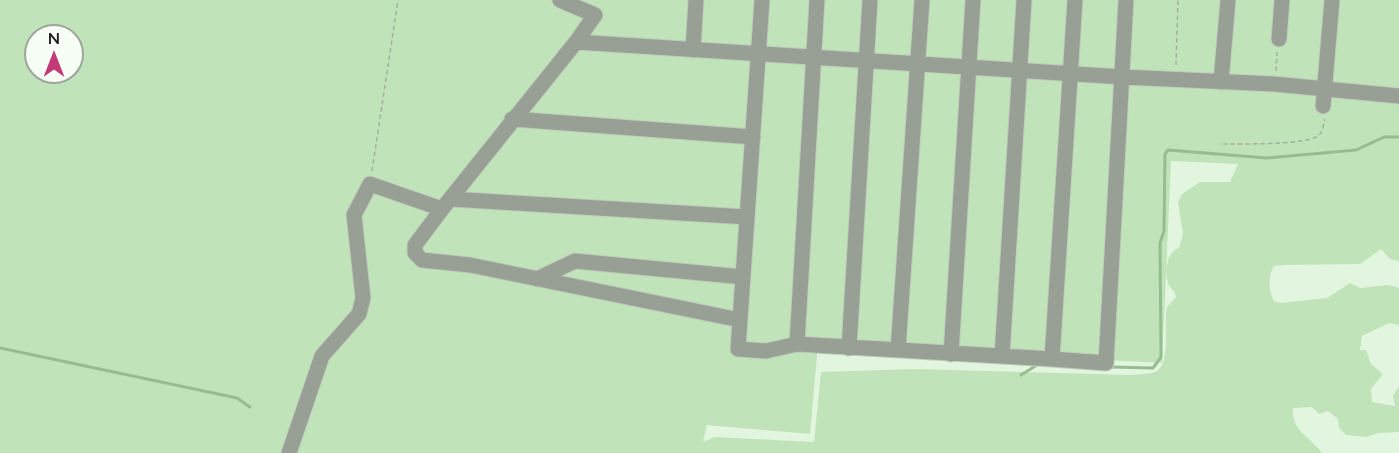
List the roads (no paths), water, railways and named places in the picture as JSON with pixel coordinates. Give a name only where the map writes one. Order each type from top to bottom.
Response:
[{"type":"lane","points":[[560,0],[595,15],[415,245],[415,254],[422,260],[470,265],[740,320]]},
{"type":"lane","points":[[693,50],[696,0]]},
{"type":"lane","points":[[762,0],[738,349],[766,351],[797,344],[1106,363],[1126,0]]},
{"type":"lane","points":[[797,344],[817,0]]},
{"type":"lane","points":[[849,348],[870,0]]},
{"type":"lane","points":[[898,350],[921,0]]},
{"type":"lane","points":[[951,354],[973,0]]},
{"type":"lane","points":[[1002,356],[1024,0]]},
{"type":"lane","points":[[1052,359],[1075,0]]},
{"type":"lane","points":[[1221,82],[1228,0]]},
{"type":"lane","points":[[1279,39],[1282,0]]},
{"type":"lane","points":[[1323,106],[1332,0]]},
{"type":"lane","points":[[576,42],[1123,77],[1274,84],[1399,96]]},
{"type":"lane","points":[[512,119],[753,137]]},
{"type":"lane","points":[[289,453],[322,356],[359,314],[363,298],[354,215],[370,184],[446,204],[747,217]]},
{"type":"lane","points":[[537,279],[575,261],[743,278]]},
{"type":"waterway","points":[[1111,367],[1153,368],[1161,357],[1160,243],[1164,231],[1165,154],[1168,150],[1267,158],[1356,150],[1384,137],[1399,137]]},
{"type":"waterway","points":[[0,348],[237,398],[250,407]]},
{"type":"waterway","points":[[1021,375],[1037,365]]}]
